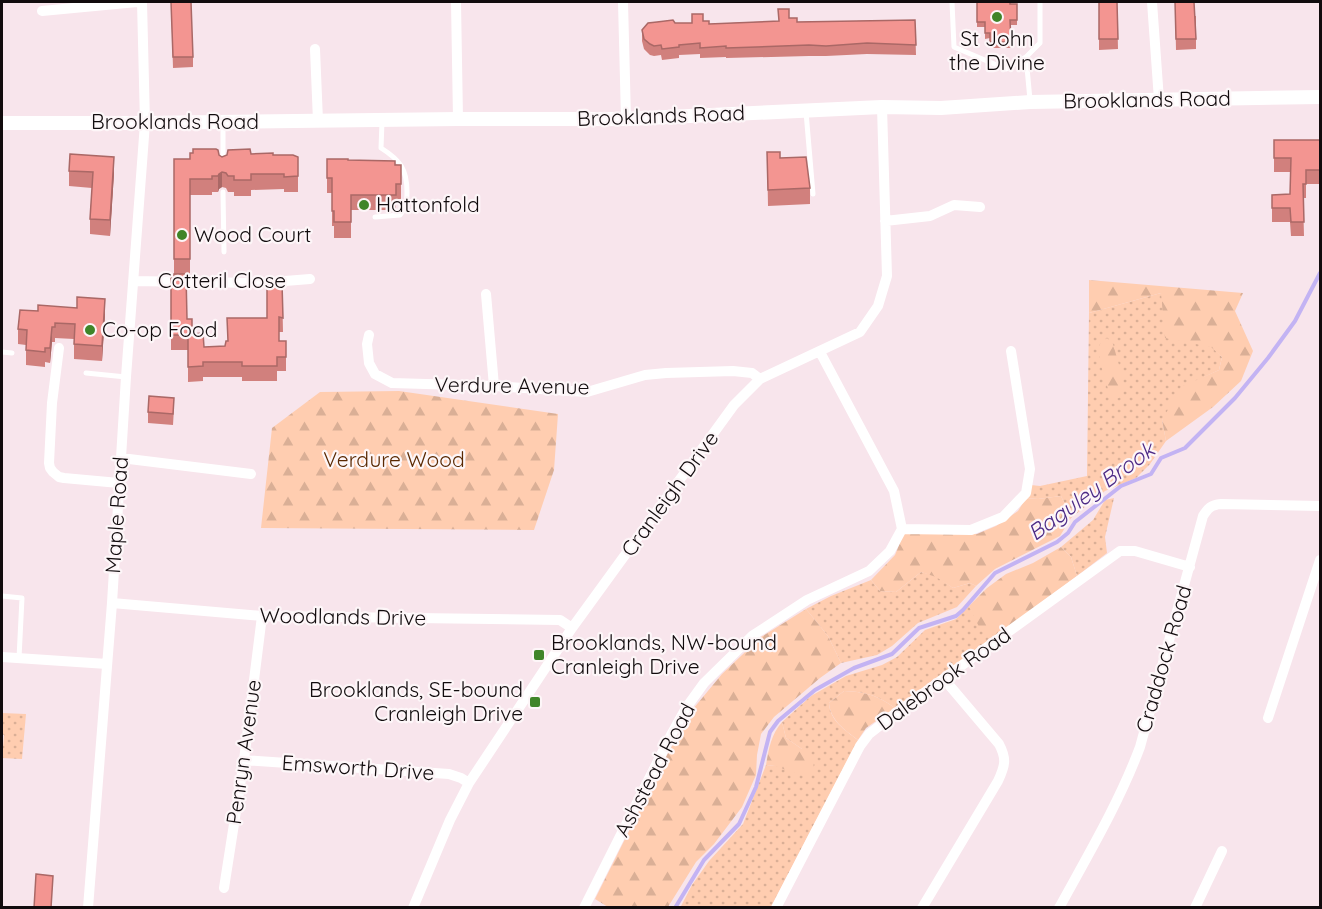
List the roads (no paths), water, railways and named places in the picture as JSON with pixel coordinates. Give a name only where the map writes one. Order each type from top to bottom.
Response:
[{"type":"street","points":[[42,11],[136,2]]},
{"type":"street","name":"Maple Road","points":[[88,908],[112,603],[145,123],[142,2]]},
{"type":"street","points":[[456,2],[458,119]]},
{"type":"street","points":[[623,2],[626,118]]},
{"type":"street","points":[[1152,2],[1159,100]]},
{"type":"street","points":[[315,49],[318,121]]},
{"type":"street","name":"Brooklands Road","points":[[2,123],[626,118],[882,107],[941,108],[1030,102],[1320,97]]},
{"type":"street","name":"Cranleigh Drive","points":[[414,908],[450,820],[470,783],[572,628],[734,405],[760,379],[860,332],[878,306],[887,276],[882,107]]},
{"type":"street","points":[[885,220],[930,216],[954,205],[981,207]]},
{"type":"street","name":"Cotteril Close","points":[[133,281],[260,283],[310,279]]},
{"type":"street","points":[[486,294],[494,386]]},
{"type":"street","name":"Verdure Avenue","points":[[369,335],[367,344],[369,363],[375,374],[392,383],[587,392],[645,375],[733,371],[752,373],[760,379]]},
{"type":"street","points":[[59,348],[52,403],[50,468],[59,477],[119,483]]},
{"type":"street","points":[[820,352],[894,491],[902,530],[971,530],[1003,518],[1026,493],[1030,469],[1011,351]]},
{"type":"street","points":[[121,458],[251,474]]},
{"type":"street","name":"Craddock Road","points":[[1059,908],[1097,839],[1130,773],[1140,747],[1203,516],[1213,504],[1320,506]]},
{"type":"street","name":"Ashstead Road","points":[[584,908],[671,735],[686,708],[704,683],[752,636],[807,600],[869,571],[890,551],[902,530]]},
{"type":"street","name":"Dalebrook Road","points":[[776,908],[860,746],[869,734],[1120,551],[1135,551],[1190,567]]},
{"type":"street","points":[[1268,718],[1320,560]]},
{"type":"street","name":"Woodlands Drive","points":[[112,603],[262,616],[560,620],[572,628]]},
{"type":"street","name":"Penryn Avenue","points":[[224,888],[244,760],[262,616]]},
{"type":"street","points":[[2,657],[107,664]]},
{"type":"street","points":[[922,908],[998,781],[1005,762],[1004,753],[999,744],[944,679]]},
{"type":"street","name":"Emsworth Drive","points":[[244,760],[449,774],[470,783]]},
{"type":"street","points":[[1195,908],[1222,851]]},
{"type":"lane","points":[[952,2],[954,46],[1006,69],[1026,57],[1040,43],[1040,2]]},
{"type":"lane","points":[[1026,57],[1030,102]]},
{"type":"lane","points":[[806,111],[813,194]]},
{"type":"lane","points":[[375,217],[400,215],[407,202],[405,173],[395,157],[381,148],[383,120]]},
{"type":"lane","points":[[223,122],[223,168]]},
{"type":"lane","points":[[224,192],[224,252]]},
{"type":"lane","points":[[2,352],[12,353]]},
{"type":"lane","points":[[86,373],[126,377]]},
{"type":"lane","points":[[2,596],[22,598],[19,658]]},
{"type":"waterway","name":"Baguley Brook","points":[[675,908],[704,860],[739,824],[756,787],[770,732],[778,721],[815,690],[854,668],[892,654],[919,628],[956,616],[995,573],[1057,542],[1068,533],[1075,522],[1121,486],[1151,474],[1161,458],[1185,448],[1235,398],[1268,358],[1295,321],[1320,273]]},
{"type":"place","name":"St John the Divine","points":[[997,17]]},
{"type":"place","name":"Hattonfold","points":[[364,205]]},
{"type":"place","name":"Wood Court","points":[[182,235]]},
{"type":"place","name":"Co-op Food","points":[[90,330]]},
{"type":"place","name":"Brooklands, NW-bound Cranleigh Drive","points":[[539,655]]},
{"type":"place","name":"Brooklands, SE-bound Cranleigh Drive","points":[[535,702]]},
{"type":"park label","name":"Verdure Wood","points":[[394,460]]}]
